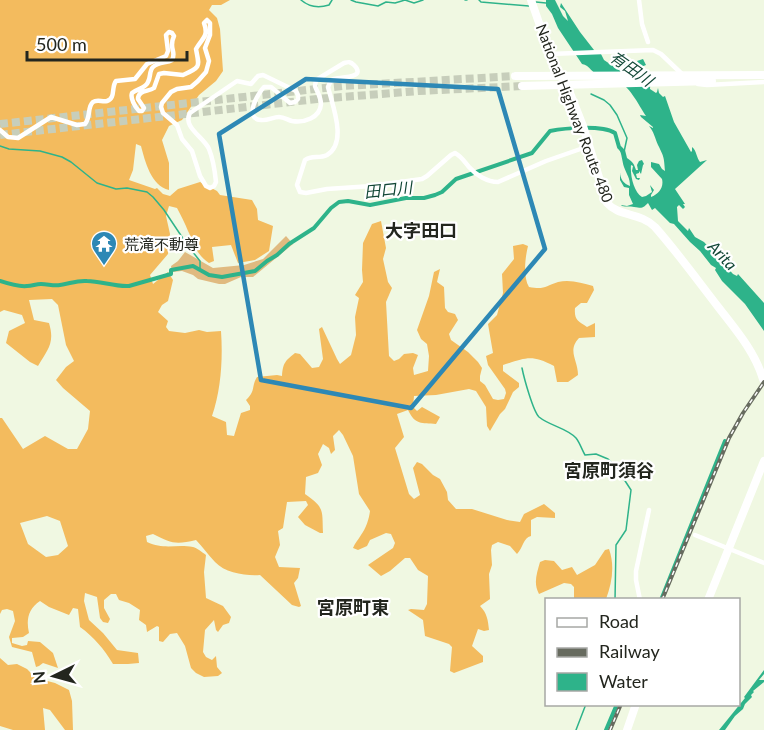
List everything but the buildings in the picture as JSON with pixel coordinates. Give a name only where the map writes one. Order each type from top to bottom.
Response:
[{"type":"highway","name":"National Highway Route 480","points":[[531,0],[584,129],[607,203],[616,210],[646,219],[658,231],[740,336],[751,352],[763,379]]},
{"type":"highway","points":[[516,76],[764,79]]},
{"type":"highway","points":[[524,86],[764,79]]},
{"type":"highway","points":[[709,598],[764,461]]},
{"type":"highway","points":[[627,730],[636,706]]},
{"type":"street","points":[[639,0],[642,24],[648,42]]},
{"type":"street","points":[[0,130],[10,138],[18,138],[41,124],[46,118],[51,117],[77,125],[85,124],[89,119],[92,103],[108,101],[112,98],[113,85],[116,81],[135,79],[147,64],[166,56],[168,51],[166,34],[173,33],[171,45],[174,53],[173,59],[153,68],[147,85],[134,90],[131,94],[137,110],[142,111],[144,108],[138,95],[154,88],[159,74],[164,72],[183,75],[197,66],[199,59],[196,49],[206,34],[204,23],[207,20],[210,23],[211,33],[205,48],[209,61],[206,72],[192,87],[171,92],[160,107],[163,113],[177,125],[192,151],[200,176],[208,187],[213,187],[216,182],[211,155],[205,142],[188,123],[187,118],[190,113],[235,82],[251,84],[263,75],[296,91],[298,99],[290,103],[271,87],[264,87],[252,109],[255,117],[260,120],[279,117],[295,121],[308,120],[318,112],[321,106],[315,82],[349,62],[355,66],[354,75],[350,78],[334,79],[328,87],[336,116],[336,146],[324,156],[310,156],[305,160],[297,184],[300,192],[420,179],[427,176],[454,153],[459,155],[474,172],[488,181],[498,182],[546,161],[590,146]]},
{"type":"street","points":[[553,54],[648,50],[659,53],[696,84],[764,79]]},
{"type":"street","points":[[640,598],[636,568],[649,510]]},
{"type":"street","points":[[695,535],[764,563]]},
{"type":"highlighted area","points":[[306,79],[498,89],[545,249],[411,408],[261,380],[219,134]]},
{"type":"shaded area","points":[[0,0],[230,0],[221,5],[212,5],[209,10],[217,18],[220,29],[223,71],[216,81],[199,95],[182,120],[169,126],[162,140],[169,163],[169,190],[163,188],[153,178],[141,146],[136,144],[133,170],[129,180],[157,188],[163,194],[170,196],[178,189],[200,182],[220,195],[252,200],[257,209],[258,220],[273,226],[269,251],[255,260],[238,263],[231,245],[212,247],[214,261],[209,263],[196,249],[177,208],[169,206],[166,216],[170,234],[168,254],[150,275],[153,284],[168,272],[173,280],[168,301],[158,312],[168,321],[166,327],[169,331],[185,333],[199,330],[221,331],[221,374],[212,416],[226,422],[227,435],[234,436],[241,413],[250,410],[246,400],[251,394],[257,377],[282,376],[285,363],[295,353],[300,354],[312,368],[319,367],[323,359],[319,329],[322,327],[340,364],[351,355],[356,335],[355,317],[359,298],[355,295],[363,282],[363,243],[372,224],[381,221],[386,248],[383,259],[388,282],[392,288],[386,302],[389,356],[394,361],[404,354],[413,353],[418,355],[413,368],[414,375],[428,371],[427,344],[421,339],[417,330],[429,296],[434,272],[440,269],[437,282],[444,287],[445,308],[448,312],[455,314],[458,320],[449,334],[451,340],[478,362],[482,368],[480,381],[493,399],[504,399],[506,393],[488,365],[486,356],[493,353],[488,324],[497,315],[503,293],[502,274],[514,259],[513,246],[523,244],[528,246],[525,273],[529,287],[542,288],[567,281],[593,286],[594,290],[587,303],[581,303],[575,308],[575,315],[577,320],[587,327],[595,323],[595,337],[579,338],[576,343],[573,351],[578,375],[568,382],[557,382],[554,366],[540,360],[523,359],[503,365],[503,371],[519,383],[519,387],[513,392],[490,431],[487,426],[486,407],[476,391],[469,389],[414,396],[413,407],[417,411],[422,407],[440,417],[436,424],[416,421],[408,410],[397,414],[404,437],[395,448],[409,494],[414,499],[420,495],[413,468],[417,462],[440,479],[447,492],[448,500],[456,509],[472,509],[520,522],[524,514],[544,504],[555,513],[555,518],[537,517],[531,520],[531,536],[526,539],[517,554],[510,546],[498,542],[492,545],[492,565],[489,574],[490,599],[480,606],[487,617],[489,630],[478,629],[472,646],[483,656],[483,662],[454,673],[450,671],[452,647],[425,636],[423,620],[408,610],[424,610],[427,604],[428,576],[418,570],[410,558],[405,558],[381,576],[368,565],[393,548],[395,543],[391,534],[386,533],[370,540],[367,546],[358,550],[353,548],[366,526],[370,511],[359,494],[353,456],[339,430],[333,436],[335,450],[331,454],[329,448],[323,444],[318,454],[322,465],[318,473],[306,477],[305,494],[321,510],[323,533],[305,525],[298,517],[308,505],[306,501],[287,502],[283,528],[278,531],[280,545],[275,557],[279,567],[300,568],[298,578],[294,583],[301,606],[292,605],[260,575],[236,573],[219,566],[196,540],[178,543],[153,534],[146,536],[147,542],[153,544],[193,547],[206,555],[204,572],[206,598],[223,606],[231,617],[229,623],[223,625],[218,632],[214,620],[205,630],[203,652],[212,660],[216,656],[217,667],[222,673],[218,676],[204,677],[196,673],[191,668],[185,646],[177,633],[170,634],[163,642],[159,641],[159,627],[147,632],[146,625],[139,620],[140,610],[119,600],[116,594],[111,594],[104,600],[104,608],[110,619],[108,623],[103,622],[100,618],[97,597],[85,593],[84,601],[89,620],[117,650],[138,653],[139,663],[113,664],[90,635],[80,627],[78,609],[73,608],[69,615],[40,601],[29,615],[29,633],[23,637],[12,638],[12,643],[22,646],[27,645],[28,641],[40,642],[53,653],[58,668],[43,663],[36,667],[32,652],[12,647],[9,637],[15,621],[13,611],[2,610],[0,614],[0,418],[23,449],[45,436],[68,449],[77,449],[88,429],[90,411],[56,380],[74,361],[66,345],[58,305],[52,299],[29,300],[34,320],[49,323],[51,330],[50,346],[38,366],[6,343],[9,331],[25,323],[22,315],[4,310],[0,312]],"holes":[[[47,516],[60,521],[68,546],[58,555],[46,557],[28,544],[20,523]]]},
{"type":"shaded area","points":[[286,236],[293,244],[253,277],[241,277],[225,284],[219,284],[198,279],[182,271],[172,272],[171,266],[185,252],[213,268],[244,265],[263,259]]},
{"type":"shaded area","points":[[609,549],[612,562],[610,587],[606,598],[574,598],[574,587],[564,583],[539,594],[536,582],[540,562],[554,561],[562,570],[572,567],[577,575],[595,565],[605,550]]},
{"type":"shaded area","points":[[0,658],[8,665],[17,664],[27,669],[36,678],[69,690],[72,701],[73,730],[65,730],[50,710],[43,708],[45,730],[13,730],[0,726]]},
{"type":"water","name":"有田川","points":[[546,0],[555,0],[568,21],[565,11],[560,7],[561,3],[580,32],[594,50],[600,52],[604,60],[622,72],[621,68],[623,72],[627,72],[628,70],[619,61],[620,55],[637,69],[641,67],[642,71],[647,69],[651,74],[650,89],[656,93],[658,88],[659,93],[665,96],[674,122],[691,152],[692,147],[700,162],[707,160],[675,189],[685,204],[683,204],[685,207],[683,209],[679,205],[677,207],[678,221],[704,242],[733,274],[737,276],[738,274],[764,303],[764,331],[745,304],[722,281],[716,268],[674,224],[670,223],[655,208],[652,210],[648,203],[640,208],[621,205],[633,204],[629,188],[624,187],[620,180],[620,172],[623,181],[630,186],[619,149],[625,150],[627,158],[636,170],[638,170],[639,161],[642,160],[644,164],[641,174],[639,171],[636,174],[639,180],[636,179],[631,165],[633,183],[639,195],[642,197],[652,192],[650,185],[654,190],[651,197],[654,196],[662,187],[662,179],[651,167],[651,162],[659,164],[665,171],[663,155],[649,126],[653,127],[641,117],[640,115],[646,116],[625,86],[615,79],[597,75],[582,64],[558,28],[546,6]]},
{"type":"water","points":[[643,59],[646,65],[641,67],[637,61]]},
{"type":"water","points":[[764,670],[759,680],[764,680],[764,682],[753,691],[752,697],[725,730],[719,730],[740,706]]},
{"type":"waterway","points":[[301,0],[318,7],[329,5],[332,0]]},
{"type":"waterway","points":[[351,0],[378,6],[386,2],[395,3],[405,0],[414,3],[423,0]]},
{"type":"waterway","points":[[479,0],[529,6]]},
{"type":"waterway","points":[[536,2],[546,3]]},
{"type":"waterway","points":[[591,94],[604,100],[617,115],[627,138],[624,152]]},
{"type":"waterway","name":"田口川","points":[[0,281],[24,286],[83,281],[129,286],[171,274],[171,270],[193,266],[209,275],[222,277],[255,271],[314,228],[339,202],[348,201],[370,205],[435,195],[442,192],[456,179],[532,153],[550,131],[583,128],[609,130],[615,133],[622,150]]},
{"type":"waterway","points":[[0,146],[9,149],[40,151],[62,157],[97,183],[116,189],[127,188],[147,192],[164,210],[200,261],[200,269]]},
{"type":"waterway","points":[[522,368],[539,417],[572,435],[585,455],[596,454],[608,459],[631,490],[626,530],[616,545],[615,598]]},
{"type":"waterway","points":[[662,598],[725,441]]},
{"type":"waterway","points":[[576,730],[585,706]]},
{"type":"waterway","points":[[606,730],[616,706]]},
{"type":"tunnel","points":[[0,124],[343,86],[515,76]]},
{"type":"tunnel","points":[[0,135],[317,99],[522,86]]},
{"type":"railway","points":[[663,598],[729,438],[764,382]]},
{"type":"railway","points":[[610,730],[620,706]]},
{"type":"place","name":"荒滝不動尊","points":[[104,267]]},
{"type":"district","name":"大字田口","points":[[421,230]]},
{"type":"district","name":"宮原町須谷","points":[[609,470]]},
{"type":"district","name":"宮原町東","points":[[353,607]]},
{"type":"water label","name":"Arita","points":[[723,255]]}]
